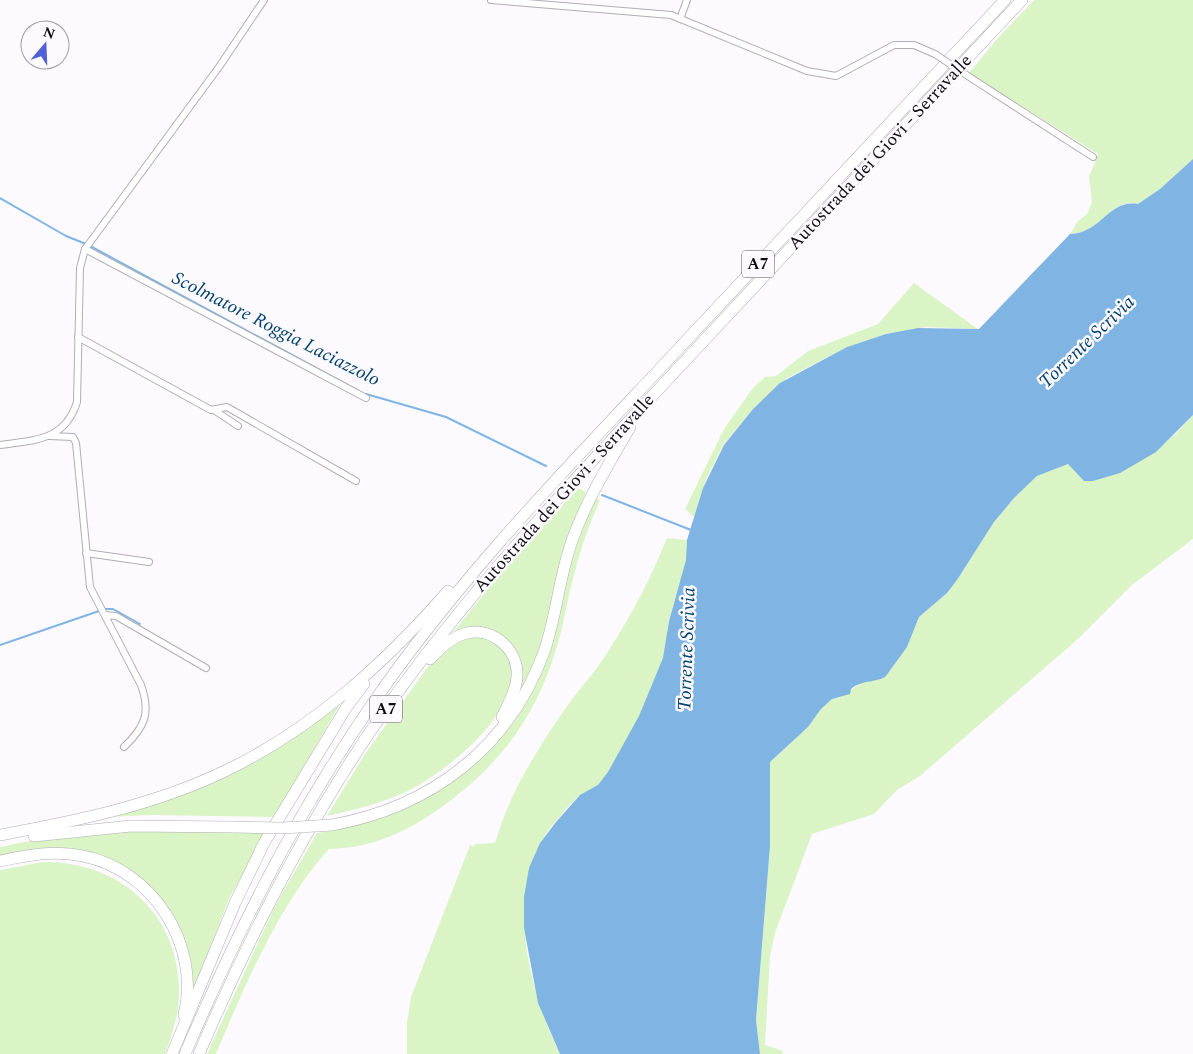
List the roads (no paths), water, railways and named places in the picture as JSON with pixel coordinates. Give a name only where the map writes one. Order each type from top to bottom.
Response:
[{"type":"highway","name":"Autostrada dei Giovi - Serravalle","points":[[185,1054],[254,902],[285,843],[329,770],[373,703],[429,626],[511,528],[1005,0]]},
{"type":"highway","name":"Autostrada dei Giovi - Serravalle","points":[[199,1054],[230,982],[297,850],[340,778],[384,711],[442,633],[494,568],[1022,0]]},
{"type":"highway","points":[[0,842],[98,828],[292,821],[331,822],[377,815],[422,796],[457,773],[496,736],[526,693],[535,675],[550,633],[564,566],[583,512],[640,410]]},
{"type":"highway","points":[[0,835],[48,826],[153,799],[225,771],[278,741],[339,700],[380,663],[474,561],[511,528]]},
{"type":"highway","points":[[331,822],[395,801],[437,779],[455,766],[486,738],[508,705],[517,678],[515,661],[507,647],[494,636],[476,632],[457,636],[436,652],[384,711]]},
{"type":"highway","points":[[173,1051],[235,903],[264,843],[346,708],[380,663]]},
{"type":"highway","points":[[48,826],[148,819],[235,824]]},
{"type":"highway","points":[[0,861],[48,853],[83,856],[107,863],[134,879],[157,901],[174,928],[184,953],[187,972],[186,1006],[173,1051]]},
{"type":"street","points":[[48,436],[63,427],[74,410],[77,389],[80,268],[87,246],[219,67],[264,0]]},
{"type":"street","points":[[491,0],[672,15],[807,71],[836,76],[894,45],[914,45],[935,54],[1093,157]]},
{"type":"street","points":[[680,19],[687,0]]},
{"type":"street","points":[[87,246],[366,398]]},
{"type":"street","points":[[78,337],[214,410],[238,426]]},
{"type":"street","points":[[214,410],[227,407],[356,481]]},
{"type":"street","points":[[0,445],[48,436],[73,437],[76,442],[90,587],[141,685],[145,700],[142,727],[124,747]]},
{"type":"street","points":[[86,553],[149,562]]},
{"type":"street","points":[[105,615],[116,616],[206,668]]},
{"type":"water","name":"Torrente Scrivia","points":[[1193,159],[1193,415],[1156,452],[1120,473],[1093,481],[1084,481],[1068,464],[1037,476],[1014,498],[994,522],[947,593],[919,617],[907,647],[886,676],[879,680],[860,684],[851,689],[850,694],[832,699],[821,709],[808,727],[770,762],[770,846],[756,1020],[760,1054],[560,1054],[538,1003],[524,928],[524,897],[529,868],[540,843],[556,822],[580,795],[598,785],[608,772],[639,716],[663,658],[669,621],[686,560],[687,540],[703,488],[724,445],[753,409],[780,383],[847,347],[886,334],[918,328],[979,329],[1070,234],[1090,228],[1119,206],[1138,204],[1160,189]]},
{"type":"waterway","name":"Scolmatore Roggia Laciazzolo","points":[[0,198],[66,236],[86,244]]},
{"type":"waterway","name":"Scolmatore Roggia Laciazzolo","points":[[90,246],[357,390]]},
{"type":"waterway","name":"Scolmatore Roggia Laciazzolo","points":[[366,394],[446,417],[546,466]]},
{"type":"waterway","name":"Scolmatore Roggia Laciazzolo","points":[[602,495],[691,530]]},
{"type":"waterway","points":[[104,609],[113,609],[140,624]]},
{"type":"waterway","points":[[0,645],[99,611]]}]
